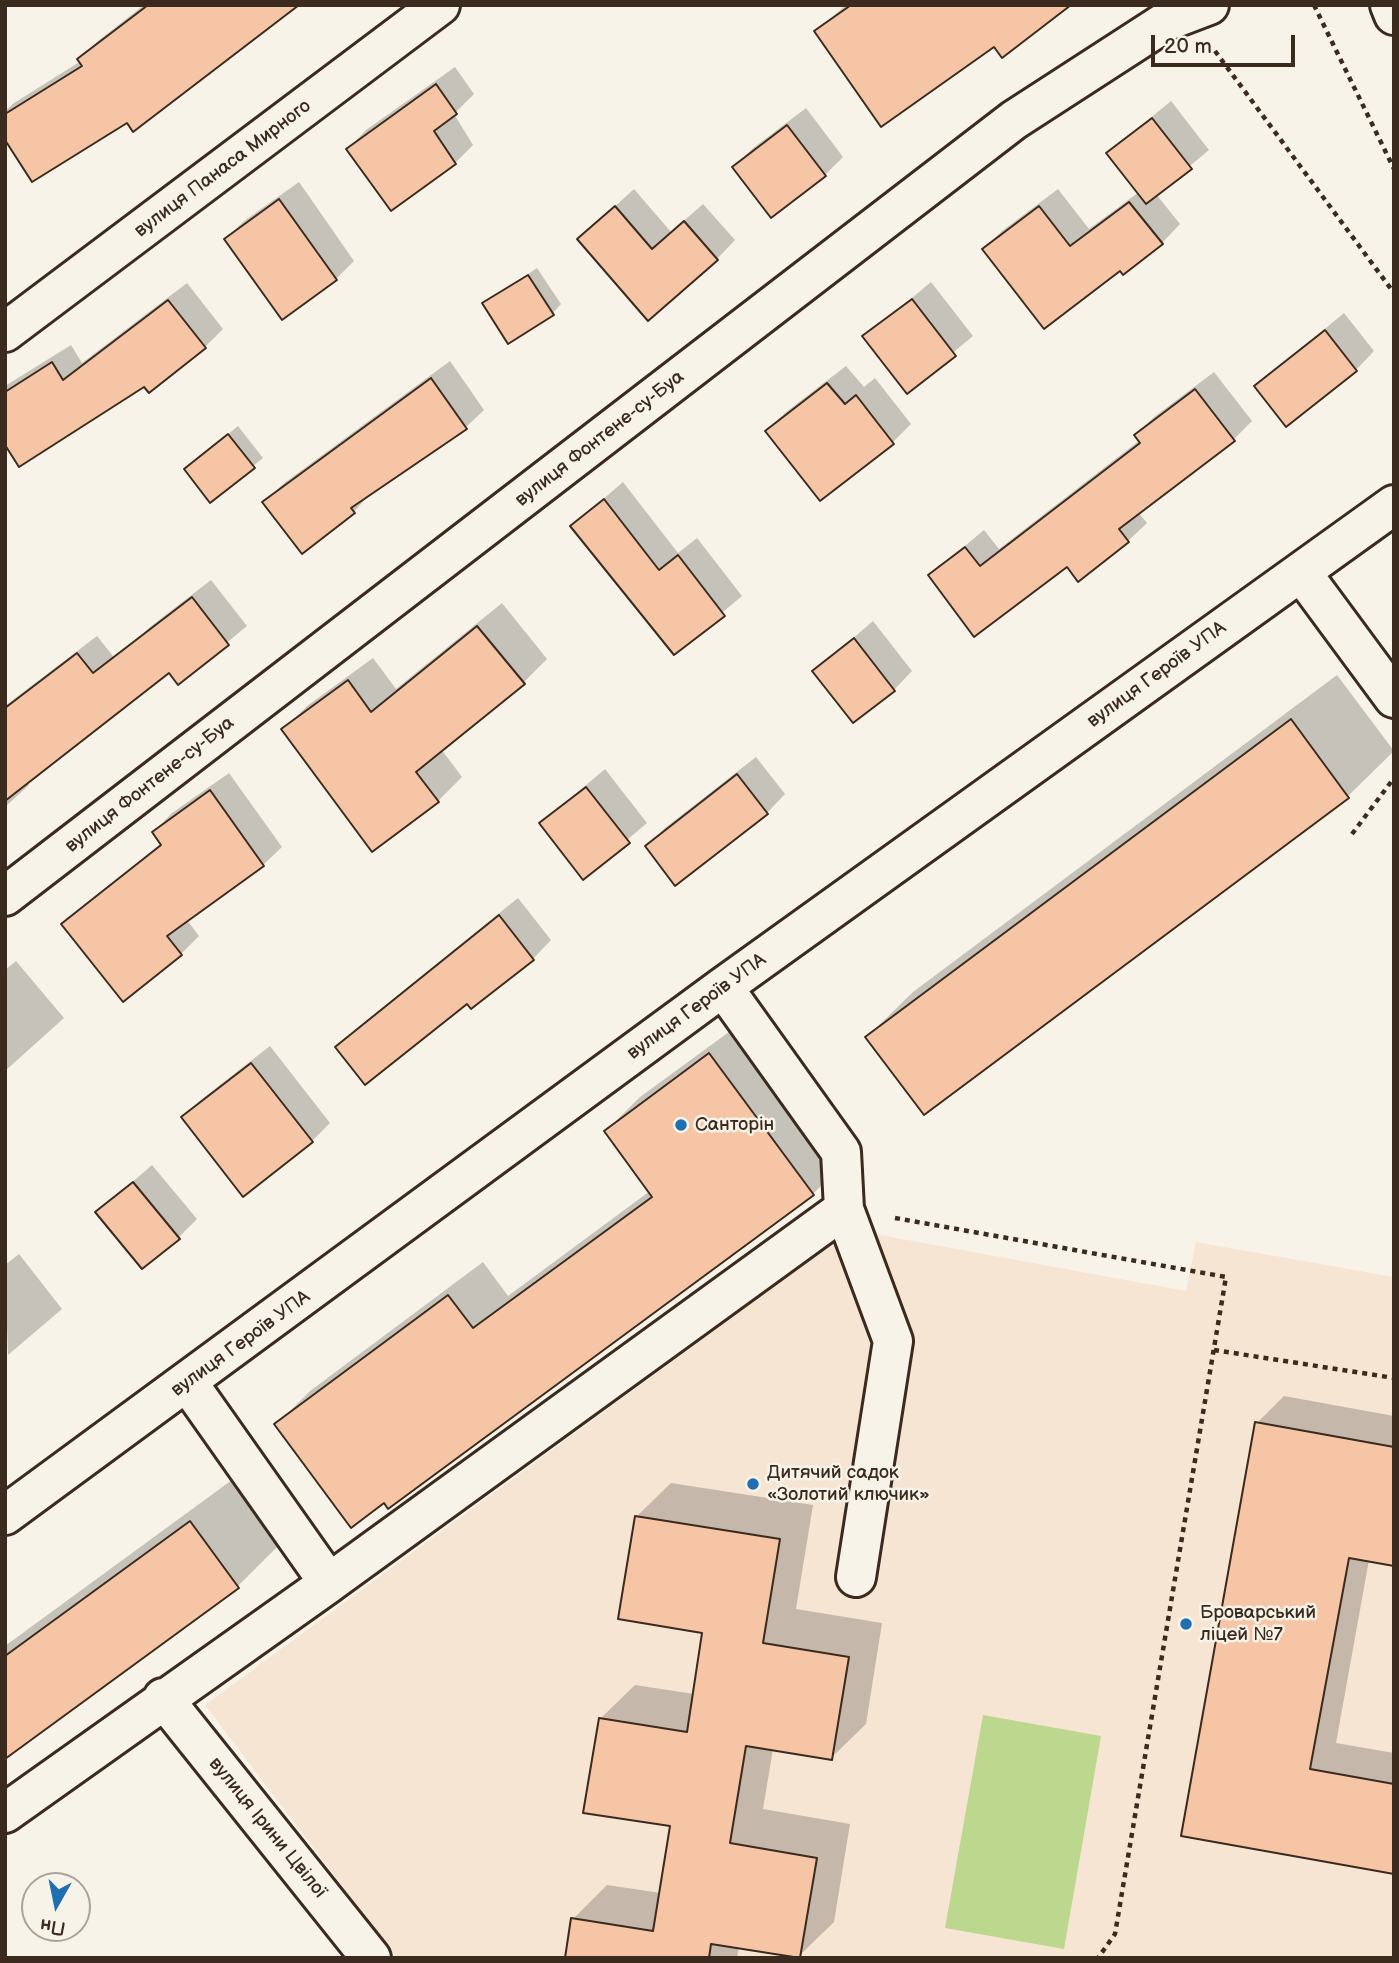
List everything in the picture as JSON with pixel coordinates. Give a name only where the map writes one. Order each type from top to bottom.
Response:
[{"type":"street","name":"вулиця Панаса Мирного","points":[[5,332],[440,5]]},
{"type":"street","points":[[1390,5],[1394,15]]},
{"type":"street","name":"вулиця Фонтене-су-Буа","points":[[5,896],[1014,120],[1167,21],[1198,9]]},
{"type":"street","name":"вулиця Героїв УПА","points":[[12,1498],[188,1383],[723,987],[1394,505]]},
{"type":"street","points":[[1301,572],[1394,698]]},
{"type":"street","points":[[723,987],[841,1152],[844,1209],[893,1341],[856,1577]]},
{"type":"street","points":[[5,1813],[163,1698],[329,1583],[844,1209]]},
{"type":"street","points":[[188,1383],[329,1583]]},
{"type":"street","name":"вулиця Ірини Цвілої","points":[[163,1698],[371,1958]]},
{"type":"path","points":[[1314,5],[1394,169]]},
{"type":"path","points":[[1198,9],[1394,293]]},
{"type":"path","points":[[1352,834],[1394,778]]},
{"type":"path","points":[[844,1209],[1226,1277],[1115,1934],[1098,1958]]},
{"type":"path","points":[[1214,1350],[1394,1378]]},
{"type":"shaded area","points":[[869,1233],[1186,1291],[1196,1242],[1394,1277],[1394,1958],[397,1958],[205,1705],[835,1242]]},
{"type":"green space","points":[[983,1715],[1101,1736],[1064,1949],[945,1928]]},
{"type":"building","points":[[148,5],[299,5],[133,132],[127,123],[32,182],[5,140],[5,114],[82,66],[77,59]]},
{"type":"building","points":[[851,5],[1071,5],[1002,58],[994,47],[881,127],[814,31]]},
{"type":"building","points":[[436,84],[457,114],[434,131],[456,164],[391,211],[346,149]]},
{"type":"building","points":[[1152,118],[1192,169],[1146,204],[1106,153]]},
{"type":"building","points":[[787,125],[826,176],[771,218],[732,167]]},
{"type":"building","points":[[279,199],[337,280],[282,320],[224,239]]},
{"type":"building","points":[[1129,202],[1163,244],[1123,275],[1120,271],[1044,329],[982,249],[1039,206],[1070,246]]},
{"type":"building","points":[[615,206],[652,249],[684,221],[718,260],[648,321],[577,239]]},
{"type":"building","points":[[528,275],[554,315],[508,344],[482,303]]},
{"type":"building","points":[[912,299],[956,356],[907,394],[862,336]]},
{"type":"building","points":[[168,300],[206,348],[149,393],[144,387],[19,467],[5,445],[5,392],[52,362],[63,380]]},
{"type":"building","points":[[1325,330],[1357,371],[1286,427],[1254,386]]},
{"type":"building","points":[[431,378],[467,429],[351,508],[355,513],[302,554],[262,502]]},
{"type":"building","points":[[827,383],[845,404],[856,395],[894,444],[820,501],[765,431]]},
{"type":"building","points":[[1195,389],[1235,441],[1119,529],[1129,542],[1078,582],[1067,567],[974,637],[928,575],[965,547],[980,566],[1140,443],[1134,435]]},
{"type":"building","points":[[228,434],[255,468],[210,503],[184,469]]},
{"type":"building","points":[[604,499],[659,570],[678,555],[725,616],[674,655],[570,526]]},
{"type":"building","points":[[192,597],[229,645],[178,685],[169,673],[5,801],[5,708],[77,653],[93,673]]},
{"type":"building","points":[[477,626],[525,684],[416,772],[439,802],[372,852],[281,729],[348,680],[371,712]]},
{"type":"building","points":[[854,638],[895,691],[853,723],[812,671]]},
{"type":"building","points":[[1291,719],[1349,798],[924,1115],[865,1037]]},
{"type":"building","points":[[737,774],[768,814],[675,886],[645,846]]},
{"type":"building","points":[[586,787],[630,843],[583,880],[539,823]]},
{"type":"building","points":[[210,790],[264,866],[167,936],[182,955],[123,1002],[61,924],[161,845],[152,832]]},
{"type":"building","points":[[499,915],[534,960],[471,1009],[467,1004],[365,1085],[335,1047]]},
{"type":"building","points":[[709,1053],[814,1195],[388,1509],[384,1503],[351,1528],[274,1424],[448,1295],[473,1328],[652,1197],[604,1131]]},
{"type":"building","points":[[251,1063],[313,1142],[243,1197],[181,1117]]},
{"type":"building","points":[[133,1182],[180,1239],[142,1269],[95,1212]]},
{"type":"building","points":[[1255,1422],[1394,1447],[1394,1566],[1349,1558],[1310,1769],[1394,1784],[1394,1874],[1181,1836]]},
{"type":"building","points":[[635,1516],[780,1539],[763,1643],[849,1657],[832,1760],[746,1746],[730,1843],[817,1858],[800,1958],[711,1944],[709,1958],[565,1958],[571,1918],[653,1931],[670,1826],[583,1813],[599,1718],[687,1732],[702,1633],[618,1619]]},
{"type":"building","points":[[190,1521],[239,1588],[5,1759],[5,1656]]},
{"type":"place","name":"Санторін","points":[[681,1125]]},
{"type":"place","name":"Дитячий садок «Золотий ключик»","points":[[753,1484]]},
{"type":"place","name":"Броварський ліцей №7","points":[[1186,1624]]}]
